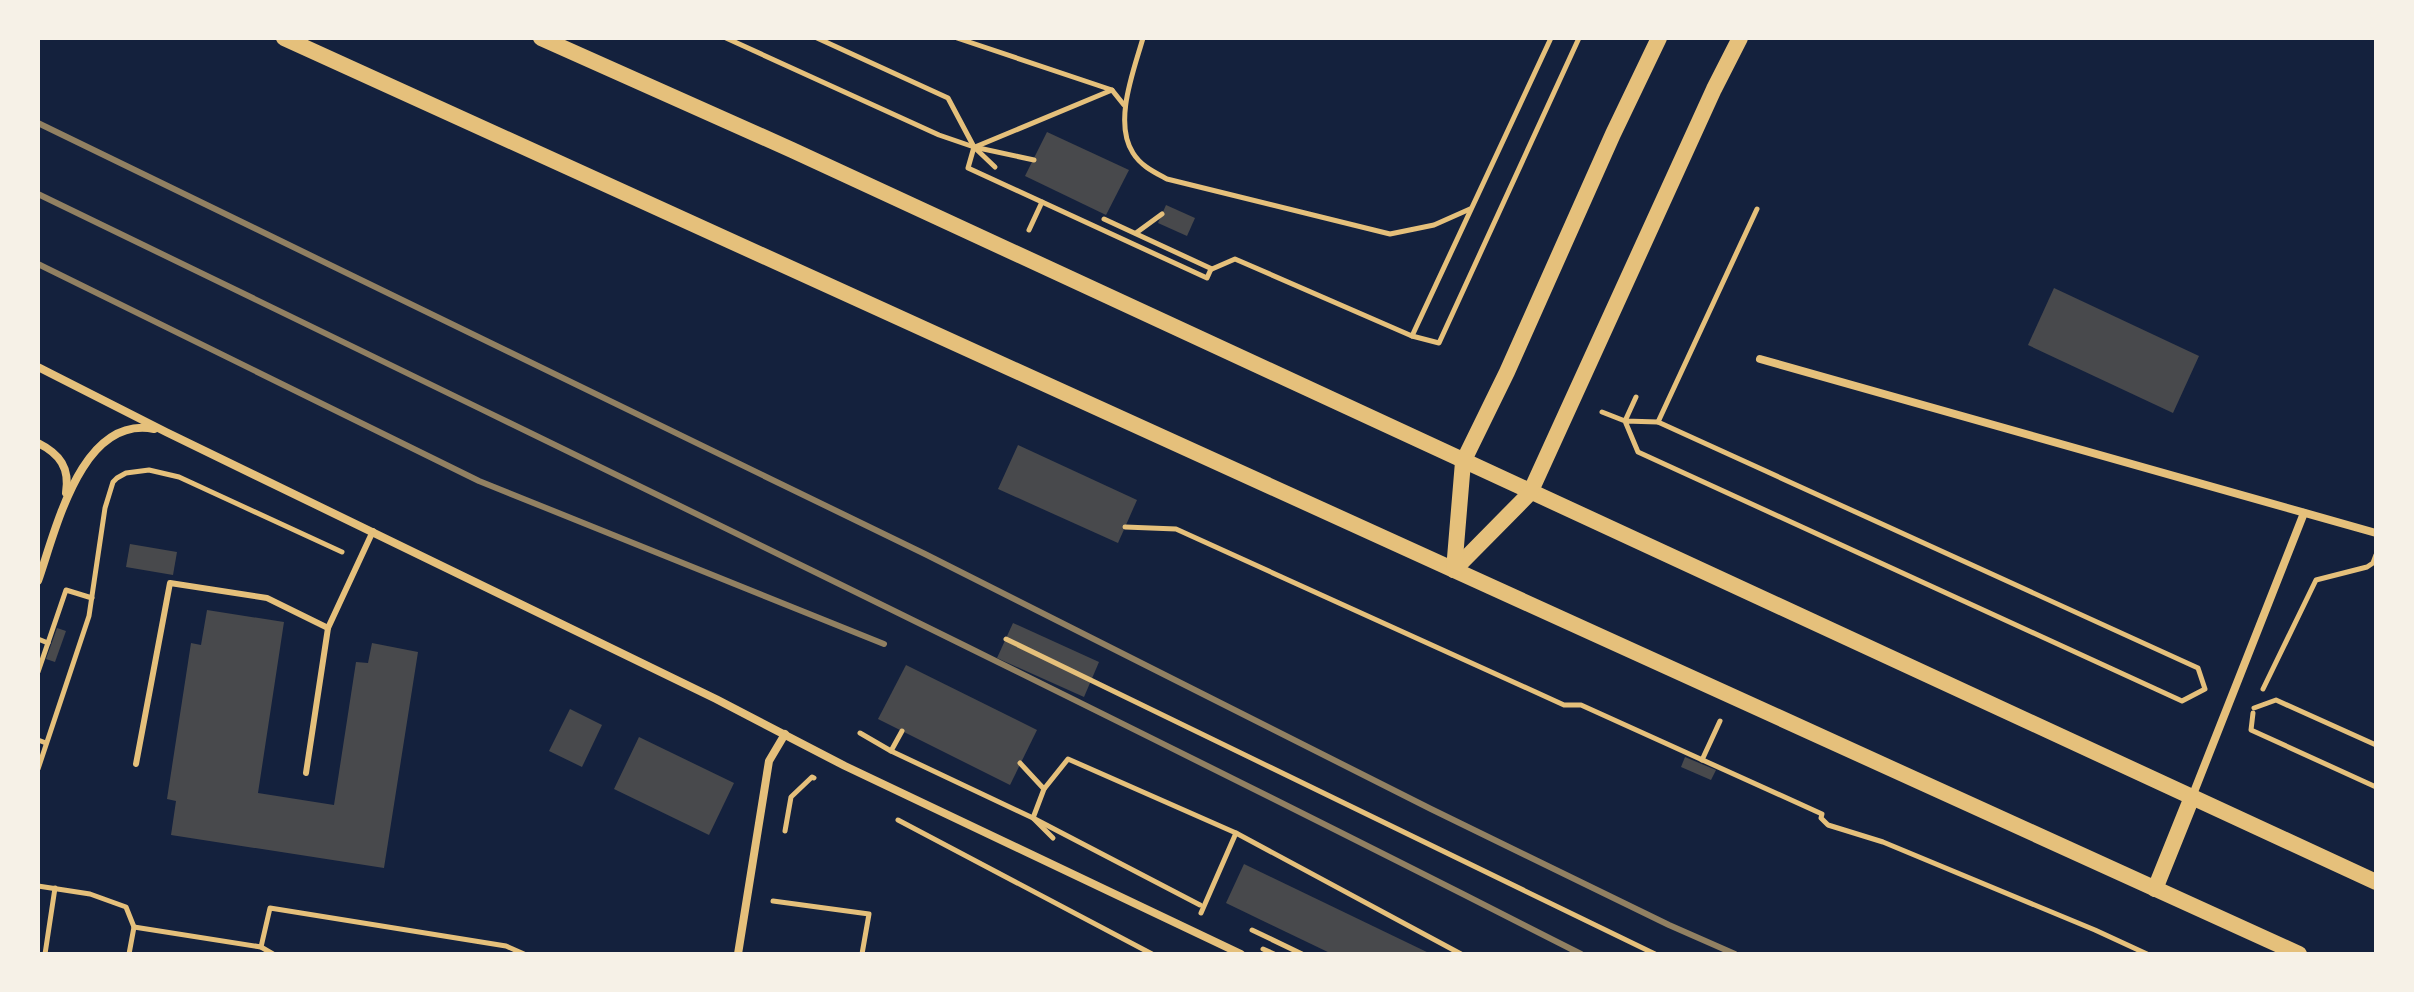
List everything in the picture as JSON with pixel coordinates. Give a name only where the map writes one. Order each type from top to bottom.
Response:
[{"type":"main road","points":[[284,38],[2299,954]]},
{"type":"main road","points":[[541,38],[792,150],[2376,882]]},
{"type":"main road","points":[[1454,570],[1463,462],[1659,38]]},
{"type":"main road","points":[[1454,570],[1530,493],[1740,38]]},
{"type":"main road","points":[[2155,889],[2192,797]]},
{"type":"street","points":[[1760,359],[2376,533]]},
{"type":"street","points":[[38,367],[845,766],[1241,954]]},
{"type":"street","points":[[38,581],[75,481],[89,459],[114,434],[138,427],[166,432]]},
{"type":"street","points":[[38,443],[58,455],[66,470],[67,489],[63,510]]},
{"type":"street","points":[[2192,797],[2304,513]]},
{"type":"street","points":[[738,954],[769,761],[785,734]]},
{"type":"lane","points":[[306,773],[328,628],[373,531]]},
{"type":"lane","points":[[136,764],[170,583],[267,598],[328,628]]},
{"type":"path","points":[[726,38],[939,135],[974,147],[1034,160]]},
{"type":"path","points":[[817,38],[948,98],[974,147],[995,167]]},
{"type":"path","points":[[957,38],[1112,90],[1125,106]]},
{"type":"path","points":[[1143,38],[1125,106],[1126,135],[1133,153],[1147,168],[1167,179],[1390,234],[1434,225],[1470,209]]},
{"type":"path","points":[[1412,336],[1551,38]]},
{"type":"path","points":[[974,147],[968,168],[1207,278],[1212,269],[1235,259],[1412,336],[1439,343],[1579,38]]},
{"type":"path","points":[[974,147],[1112,90]]},
{"type":"path","points":[[1658,422],[1757,209]]},
{"type":"path","points":[[1136,233],[1162,214]]},
{"type":"path","points":[[1104,219],[1212,269]]},
{"type":"path","points":[[1602,412],[1625,421],[1658,422],[2198,668],[2205,689],[2182,701],[1638,452],[1625,421],[1636,397]]},
{"type":"path","points":[[1125,527],[1176,529],[1564,705],[1581,705],[1822,814],[1824,823],[1828,825],[1883,842],[2147,954]]},
{"type":"path","points":[[2376,555],[2367,567],[2316,580],[2254,708],[2251,730],[2376,787]]},
{"type":"path","points":[[38,672],[66,590],[92,598]]},
{"type":"path","points":[[38,639],[48,643]]},
{"type":"path","points":[[1006,639],[1655,954]]},
{"type":"path","points":[[1702,760],[1731,695]]},
{"type":"path","points":[[2254,708],[2276,700],[2376,745]]},
{"type":"path","points":[[891,751],[902,731]]},
{"type":"path","points":[[860,733],[1204,907]]},
{"type":"path","points":[[38,740],[46,743]]},
{"type":"path","points":[[1033,818],[1044,789],[1068,759],[1236,833],[1461,954]]},
{"type":"path","points":[[1020,763],[1044,789]]},
{"type":"path","points":[[791,797],[812,777],[823,782]]},
{"type":"path","points":[[891,817],[1152,954]]},
{"type":"path","points":[[1198,917],[1236,833]]},
{"type":"path","points":[[38,886],[90,894],[126,907],[134,927],[129,954]]},
{"type":"path","points":[[45,954],[55,888]]},
{"type":"path","points":[[773,901],[869,914],[862,954]]},
{"type":"path","points":[[261,947],[270,908],[506,946],[524,954]]},
{"type":"path","points":[[134,927],[261,947],[273,954]]},
{"type":"path","points":[[1246,927],[1302,954]]},
{"type":"path","points":[[504,954],[506,946]]},
{"type":"building","points":[[1047,132],[1129,170],[1106,215],[1025,176]]},
{"type":"building","points":[[1166,205],[1195,218],[1187,236],[1158,223]]},
{"type":"building","points":[[2054,288],[2199,356],[2173,413],[2028,345]]},
{"type":"building","points":[[1018,445],[1137,500],[1118,543],[998,489]]},
{"type":"building","points":[[130,544],[177,552],[173,575],[126,567]]},
{"type":"building","points":[[207,610],[284,622],[258,793],[334,805],[356,662],[368,663],[372,643],[418,652],[384,868],[171,835],[176,801],[167,799],[191,643],[201,645]]},
{"type":"building","points":[[1013,623],[1099,662],[1084,697],[997,658]]},
{"type":"building","points":[[57,628],[66,631],[55,662],[46,659]]},
{"type":"building","points":[[906,665],[1037,730],[1010,785],[878,719]]},
{"type":"building","points":[[570,709],[602,725],[582,767],[549,751]]},
{"type":"building","points":[[639,737],[734,783],[709,835],[614,789]]},
{"type":"building","points":[[1685,757],[1716,770],[1711,780],[1681,767]]},
{"type":"building","points":[[1244,864],[1431,954],[1332,954],[1226,903]]},
{"type":"railway","points":[[38,123],[925,554],[1431,809],[1735,954]]},
{"type":"railway","points":[[38,194],[1004,665],[1581,954]]},
{"type":"railway","points":[[38,264],[479,481],[884,644]]}]
